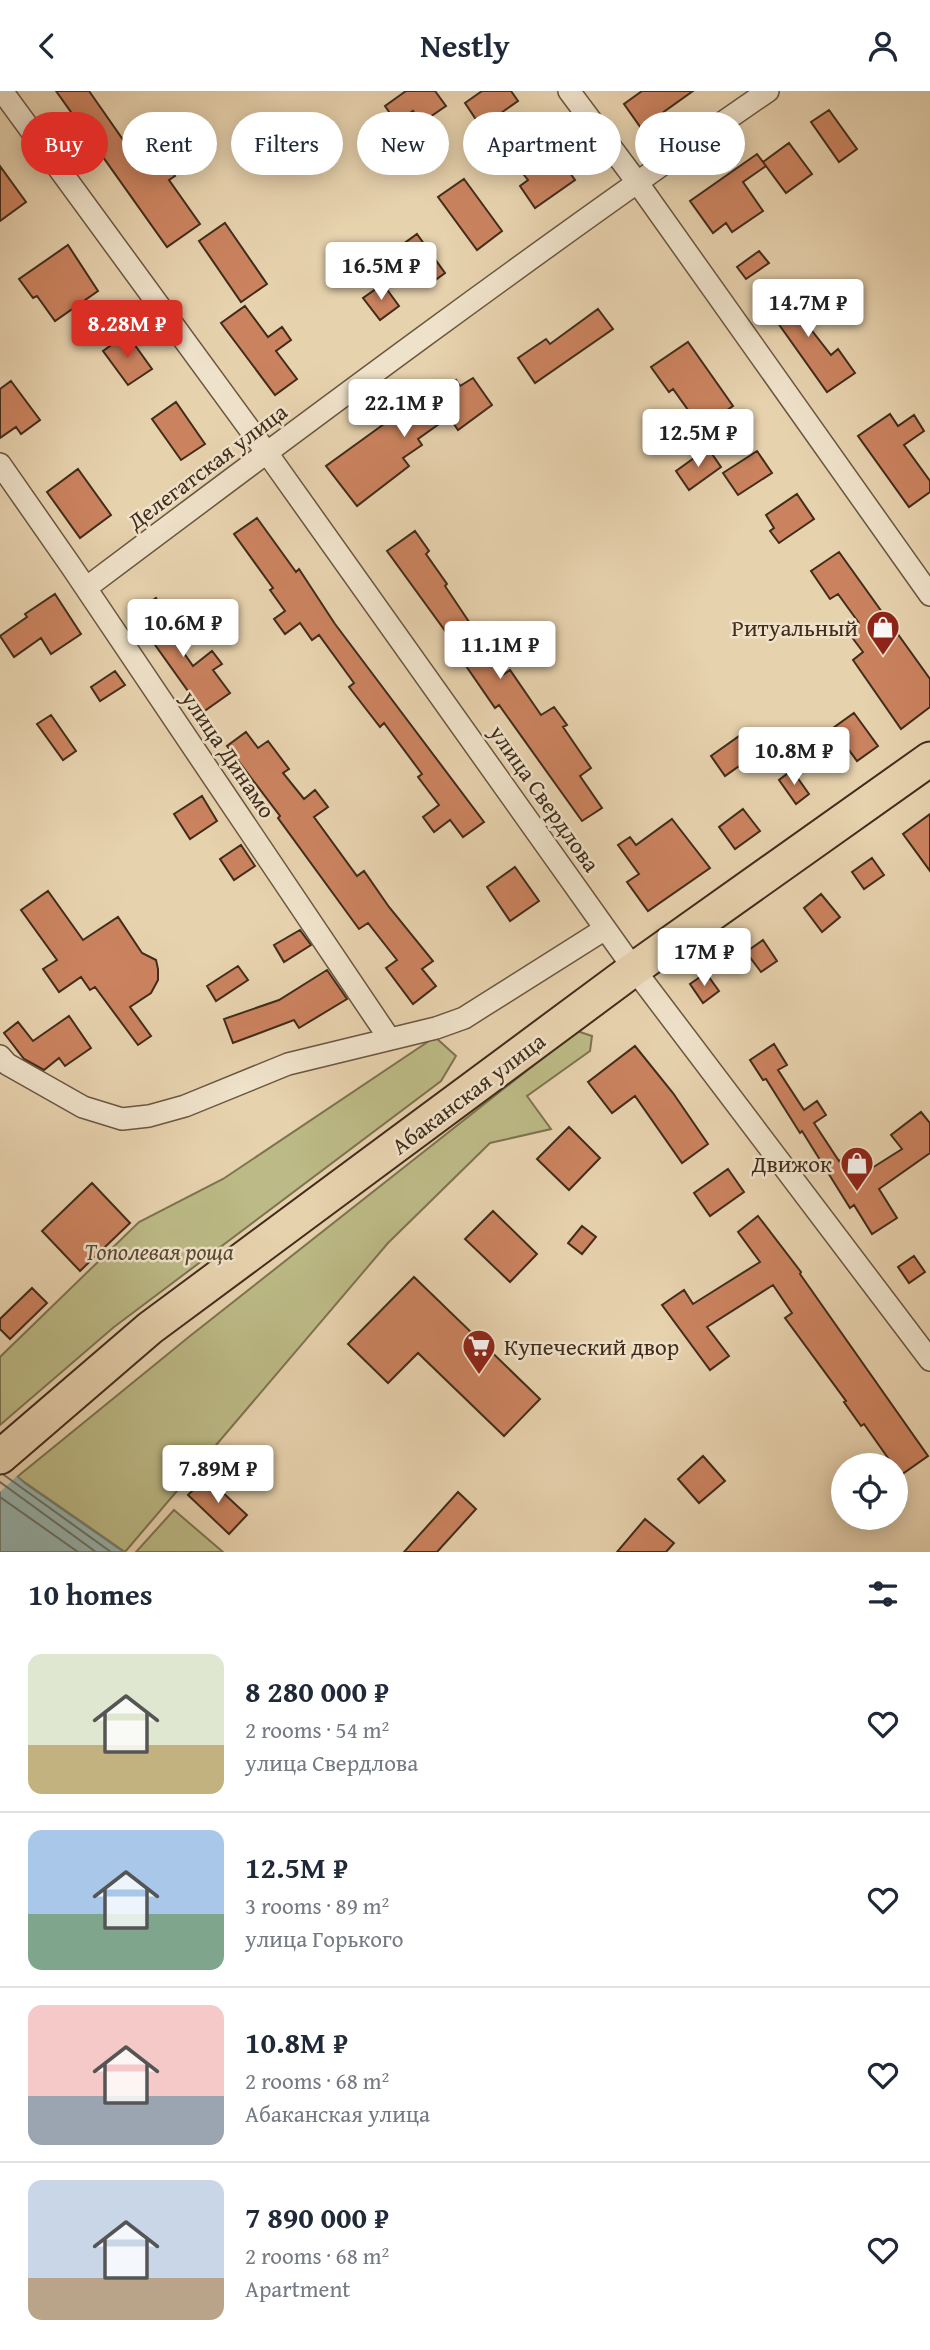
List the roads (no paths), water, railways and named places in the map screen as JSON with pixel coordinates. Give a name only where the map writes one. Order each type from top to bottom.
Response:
[{"type":"main road","name":"Абаканская улица","points":[[9,1449],[150,1328],[634,969],[930,759]]},
{"type":"street","name":"улица Свердлова","points":[[2,91],[267,453],[634,969],[930,1360]]},
{"type":"street","points":[[569,91],[637,182],[930,595]]},
{"type":"street","name":"Делегатская улица","points":[[86,588],[637,182],[768,91]]},
{"type":"street","name":"улица Динамо","points":[[0,464],[389,1038]]},
{"type":"street","points":[[0,1056],[7,1064],[83,1107],[122,1119],[149,1116],[185,1106],[288,1064],[436,1028],[464,1018],[606,929]]},
{"type":"water","points":[[0,1461],[26,1484],[124,1552],[0,1552]]},
{"type":"place","name":"Ритуальный","points":[[883,657]]},
{"type":"place","name":"Движок","points":[[857,1193]]},
{"type":"place","name":"Купеческий двор","points":[[479,1376]]},
{"type":"park label","name":"Тополевая роща","points":[[159,1251]]}]
